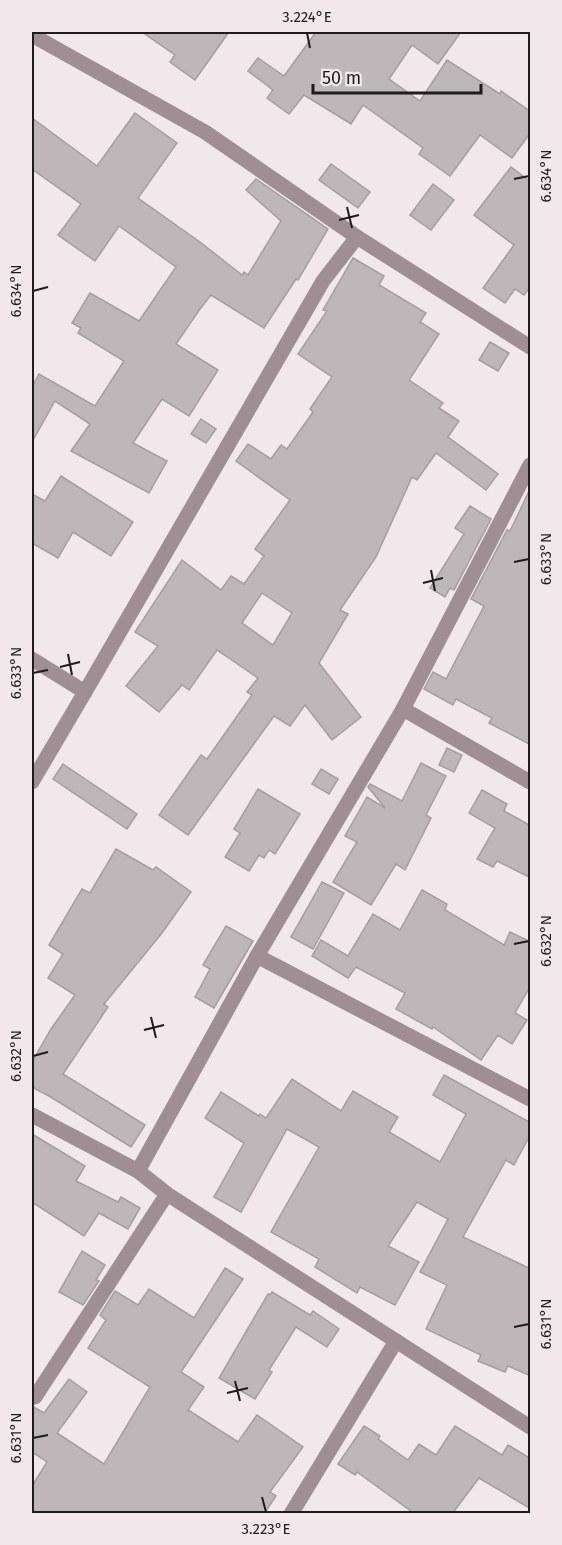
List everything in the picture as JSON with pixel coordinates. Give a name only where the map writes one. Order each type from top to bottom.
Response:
[{"type":"street","points":[[38,40],[205,132],[357,237],[531,347]]},
{"type":"street","points":[[32,782],[323,281],[357,237]]},
{"type":"street","points":[[138,1171],[257,956],[404,709],[531,465]]},
{"type":"street","points":[[32,658],[85,692]]},
{"type":"street","points":[[404,709],[531,782]]},
{"type":"street","points":[[257,956],[531,1099]]},
{"type":"street","points":[[32,1115],[138,1171],[167,1194],[531,1427]]},
{"type":"street","points":[[35,1397],[167,1194]]},
{"type":"street","points":[[291,1514],[396,1341]]},
{"type":"building","points":[[142,32],[229,32],[195,80],[170,62],[175,55]]},
{"type":"building","points":[[316,32],[461,32],[438,64],[412,45],[389,79],[420,101],[447,60],[500,94],[501,91],[531,112],[531,132],[512,158],[480,135],[450,176],[419,154],[423,148],[363,105],[351,124],[304,95],[289,114],[267,98],[273,90],[248,71],[258,58],[284,76]]},
{"type":"building","points":[[135,113],[177,143],[138,198],[242,275],[244,272],[248,275],[281,221],[246,190],[256,179],[328,229],[298,280],[296,279],[264,328],[211,295],[176,344],[218,370],[189,416],[162,399],[133,443],[167,461],[149,493],[71,451],[90,424],[55,401],[32,442],[32,387],[39,374],[95,406],[124,361],[78,333],[81,328],[72,323],[90,293],[139,321],[176,267],[119,226],[95,261],[58,235],[81,204],[32,169],[32,118],[97,166]]},
{"type":"building","points":[[331,164],[370,192],[358,208],[319,180]]},
{"type":"building","points":[[511,167],[531,182],[531,286],[524,295],[515,289],[505,303],[483,288],[514,245],[474,215]]},
{"type":"building","points":[[433,184],[454,200],[431,230],[410,215]]},
{"type":"building","points":[[353,258],[384,276],[379,285],[426,313],[420,322],[439,334],[409,380],[443,403],[439,408],[459,421],[448,437],[498,474],[486,490],[436,453],[417,480],[412,477],[376,557],[340,610],[348,614],[319,663],[361,717],[332,740],[305,705],[290,726],[274,716],[188,835],[159,815],[201,755],[207,759],[252,695],[247,692],[258,678],[217,650],[189,690],[182,685],[159,712],[126,686],[158,646],[135,632],[182,560],[221,590],[231,576],[244,584],[264,556],[255,549],[290,500],[236,461],[248,444],[271,459],[281,445],[287,449],[313,412],[310,409],[332,377],[298,354],[327,311],[323,310]],"holes":[[[262,593],[292,613],[273,645],[242,623]]]},
{"type":"building","points":[[490,342],[509,353],[498,371],[479,360]]},
{"type":"building","points":[[201,419],[216,429],[206,443],[191,434]]},
{"type":"building","points":[[61,476],[133,522],[111,556],[73,532],[58,558],[32,543],[32,494],[45,501]]},
{"type":"building","points":[[531,487],[531,745],[489,723],[492,718],[456,699],[453,705],[424,689],[433,672],[446,679],[484,606],[471,599],[507,530],[510,531]]},
{"type":"building","points":[[470,506],[491,519],[454,590],[450,588],[445,597],[430,588],[464,534],[455,528]]},
{"type":"building","points":[[447,748],[462,755],[454,772],[439,765]]},
{"type":"building","points":[[421,763],[446,776],[426,815],[431,818],[405,870],[396,864],[371,905],[333,882],[357,842],[345,836],[367,797],[385,808],[368,787],[370,784],[402,801]]},
{"type":"building","points":[[63,764],[137,814],[127,829],[53,779]]},
{"type":"building","points":[[321,769],[338,779],[329,794],[312,784]]},
{"type":"building","points":[[258,789],[300,814],[275,854],[269,850],[264,858],[259,855],[249,871],[225,857],[240,833],[234,829]]},
{"type":"building","points":[[482,790],[507,804],[504,811],[531,826],[531,878],[497,861],[493,867],[477,859],[495,828],[469,813]]},
{"type":"building","points":[[116,849],[153,870],[156,867],[191,892],[162,933],[104,1004],[108,1007],[63,1074],[145,1125],[131,1147],[32,1087],[32,1062],[51,1029],[75,995],[48,978],[63,954],[49,945],[82,889],[90,893]]},
{"type":"building","points":[[322,882],[344,893],[313,949],[291,937]]},
{"type":"building","points":[[422,890],[447,904],[445,910],[504,945],[510,932],[531,942],[531,985],[515,1013],[527,1020],[512,1044],[498,1035],[481,1060],[433,1027],[432,1029],[396,1009],[405,993],[356,967],[348,978],[312,956],[321,940],[348,956],[373,914],[400,930]]},
{"type":"building","points":[[226,926],[253,941],[214,1008],[195,997],[210,969],[203,965]]},
{"type":"building","points":[[444,1075],[531,1123],[531,1133],[514,1165],[506,1160],[463,1237],[531,1269],[531,1376],[508,1366],[505,1372],[478,1361],[481,1355],[426,1329],[447,1285],[420,1272],[448,1219],[417,1202],[388,1246],[419,1262],[395,1305],[360,1287],[357,1293],[315,1267],[319,1259],[271,1232],[319,1147],[287,1129],[241,1212],[214,1197],[244,1143],[205,1118],[221,1092],[266,1118],[292,1079],[341,1111],[353,1091],[398,1117],[389,1132],[440,1162],[466,1114],[433,1095]]},
{"type":"building","points":[[32,1134],[85,1166],[76,1181],[118,1202],[121,1197],[140,1208],[128,1229],[99,1213],[84,1236],[32,1202]]},
{"type":"building","points":[[82,1251],[105,1265],[96,1280],[99,1281],[83,1305],[59,1292]]},
{"type":"building","points":[[225,1268],[243,1279],[181,1372],[204,1387],[188,1410],[238,1442],[257,1415],[303,1447],[270,1492],[276,1496],[264,1514],[32,1514],[32,1486],[47,1462],[32,1452],[32,1406],[44,1413],[69,1379],[87,1392],[57,1433],[104,1464],[150,1387],[88,1348],[106,1320],[100,1315],[115,1291],[138,1305],[149,1289],[194,1318]]},
{"type":"building","points":[[272,1292],[310,1315],[313,1311],[339,1329],[327,1347],[296,1327],[269,1370],[272,1372],[255,1399],[219,1378],[268,1294]]},
{"type":"building","points":[[364,1426],[380,1436],[378,1439],[408,1460],[419,1444],[436,1455],[455,1426],[502,1455],[508,1445],[531,1459],[531,1509],[479,1478],[452,1514],[415,1514],[357,1472],[355,1475],[338,1464]]}]
